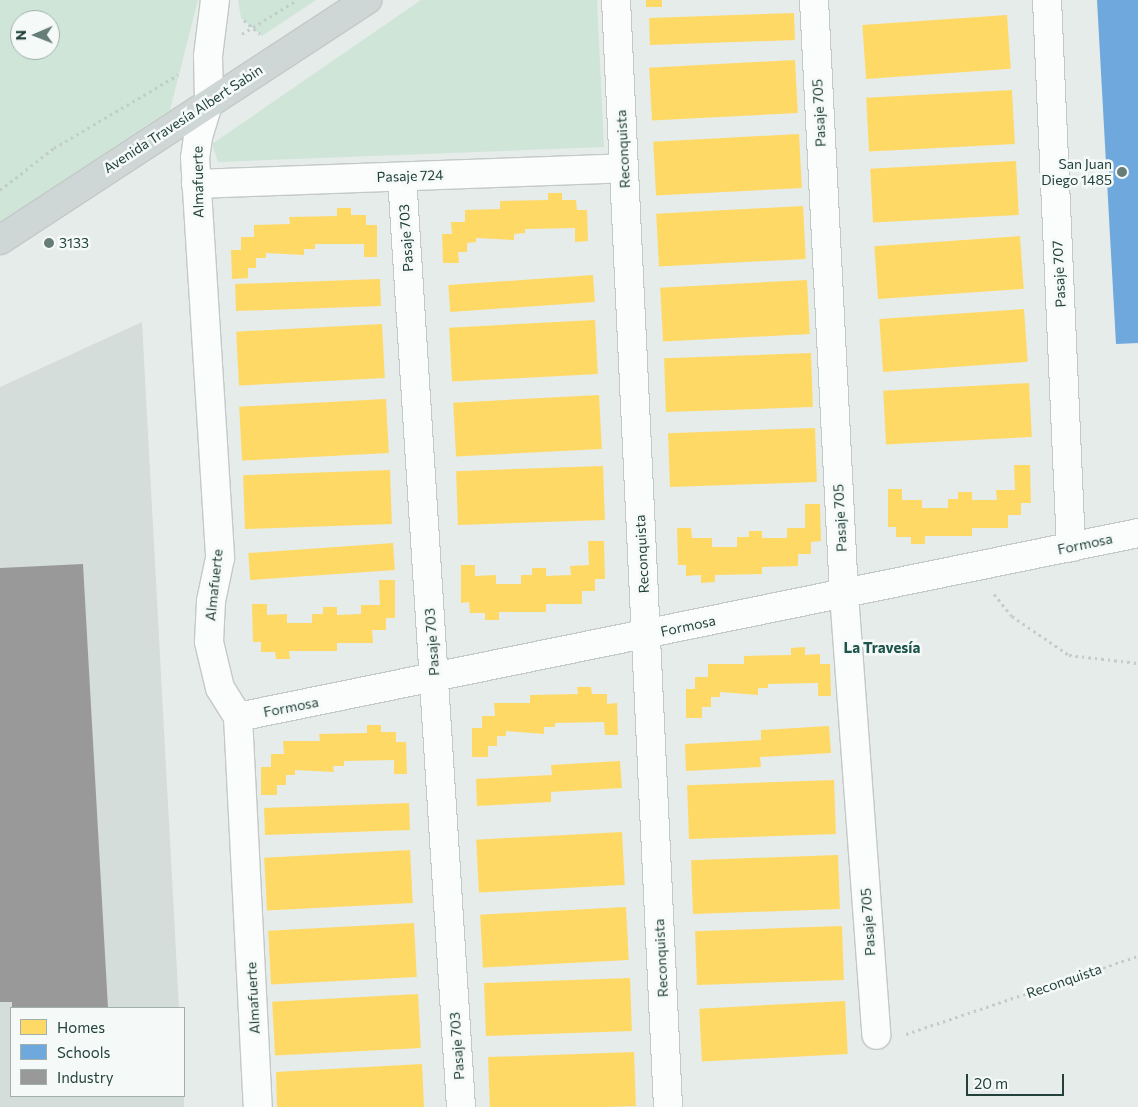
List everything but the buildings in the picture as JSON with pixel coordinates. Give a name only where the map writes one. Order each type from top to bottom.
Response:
[{"type":"main road","name":"Avenida Travesía Albert Sabin","points":[[0,240],[209,101],[367,0]]},
{"type":"street","name":"Almafuerte","points":[[216,0],[208,56],[209,101],[198,137],[196,184],[220,558],[210,601],[209,642],[220,688],[238,717],[258,1107]]},
{"type":"street","name":"Reconquista","points":[[616,0],[668,1107]]},
{"type":"street","name":"Pasaje 705","points":[[814,0],[844,594],[876,1035]]},
{"type":"street","name":"Pasaje 707","points":[[1047,0],[1071,547]]},
{"type":"street","name":"Pasaje 724","points":[[196,184],[624,168]]},
{"type":"street","name":"Pasaje 703","points":[[402,177],[461,1107]]},
{"type":"street","name":"Formosa","points":[[238,717],[434,679],[1138,533]]},
{"type":"path","points":[[253,28],[297,0]]},
{"type":"path","points":[[241,18],[262,36]]},
{"type":"path","points":[[0,190],[54,148],[180,73]]},
{"type":"path","points":[[972,567],[1012,616],[1069,655],[1138,663]]},
{"type":"path","name":"Reconquista","points":[[876,1035],[896,1038],[1138,956]]},
{"type":"shaded area","points":[[142,322],[179,1007],[10,1007],[10,1097],[184,1097],[184,1107],[0,1107],[0,387]]},
{"type":"green space","points":[[0,0],[198,0],[170,110],[0,222]]},
{"type":"green space","points":[[238,0],[316,0],[262,36],[241,18]]},
{"type":"green space","points":[[421,0],[597,0],[604,147],[218,162],[212,144]]},
{"type":"place","name":"San Juan Diego 1485","points":[[1122,172]]},
{"type":"place","name":"3133","points":[[49,243]]},
{"type":"district","name":"La Travesía","points":[[882,648]]}]
